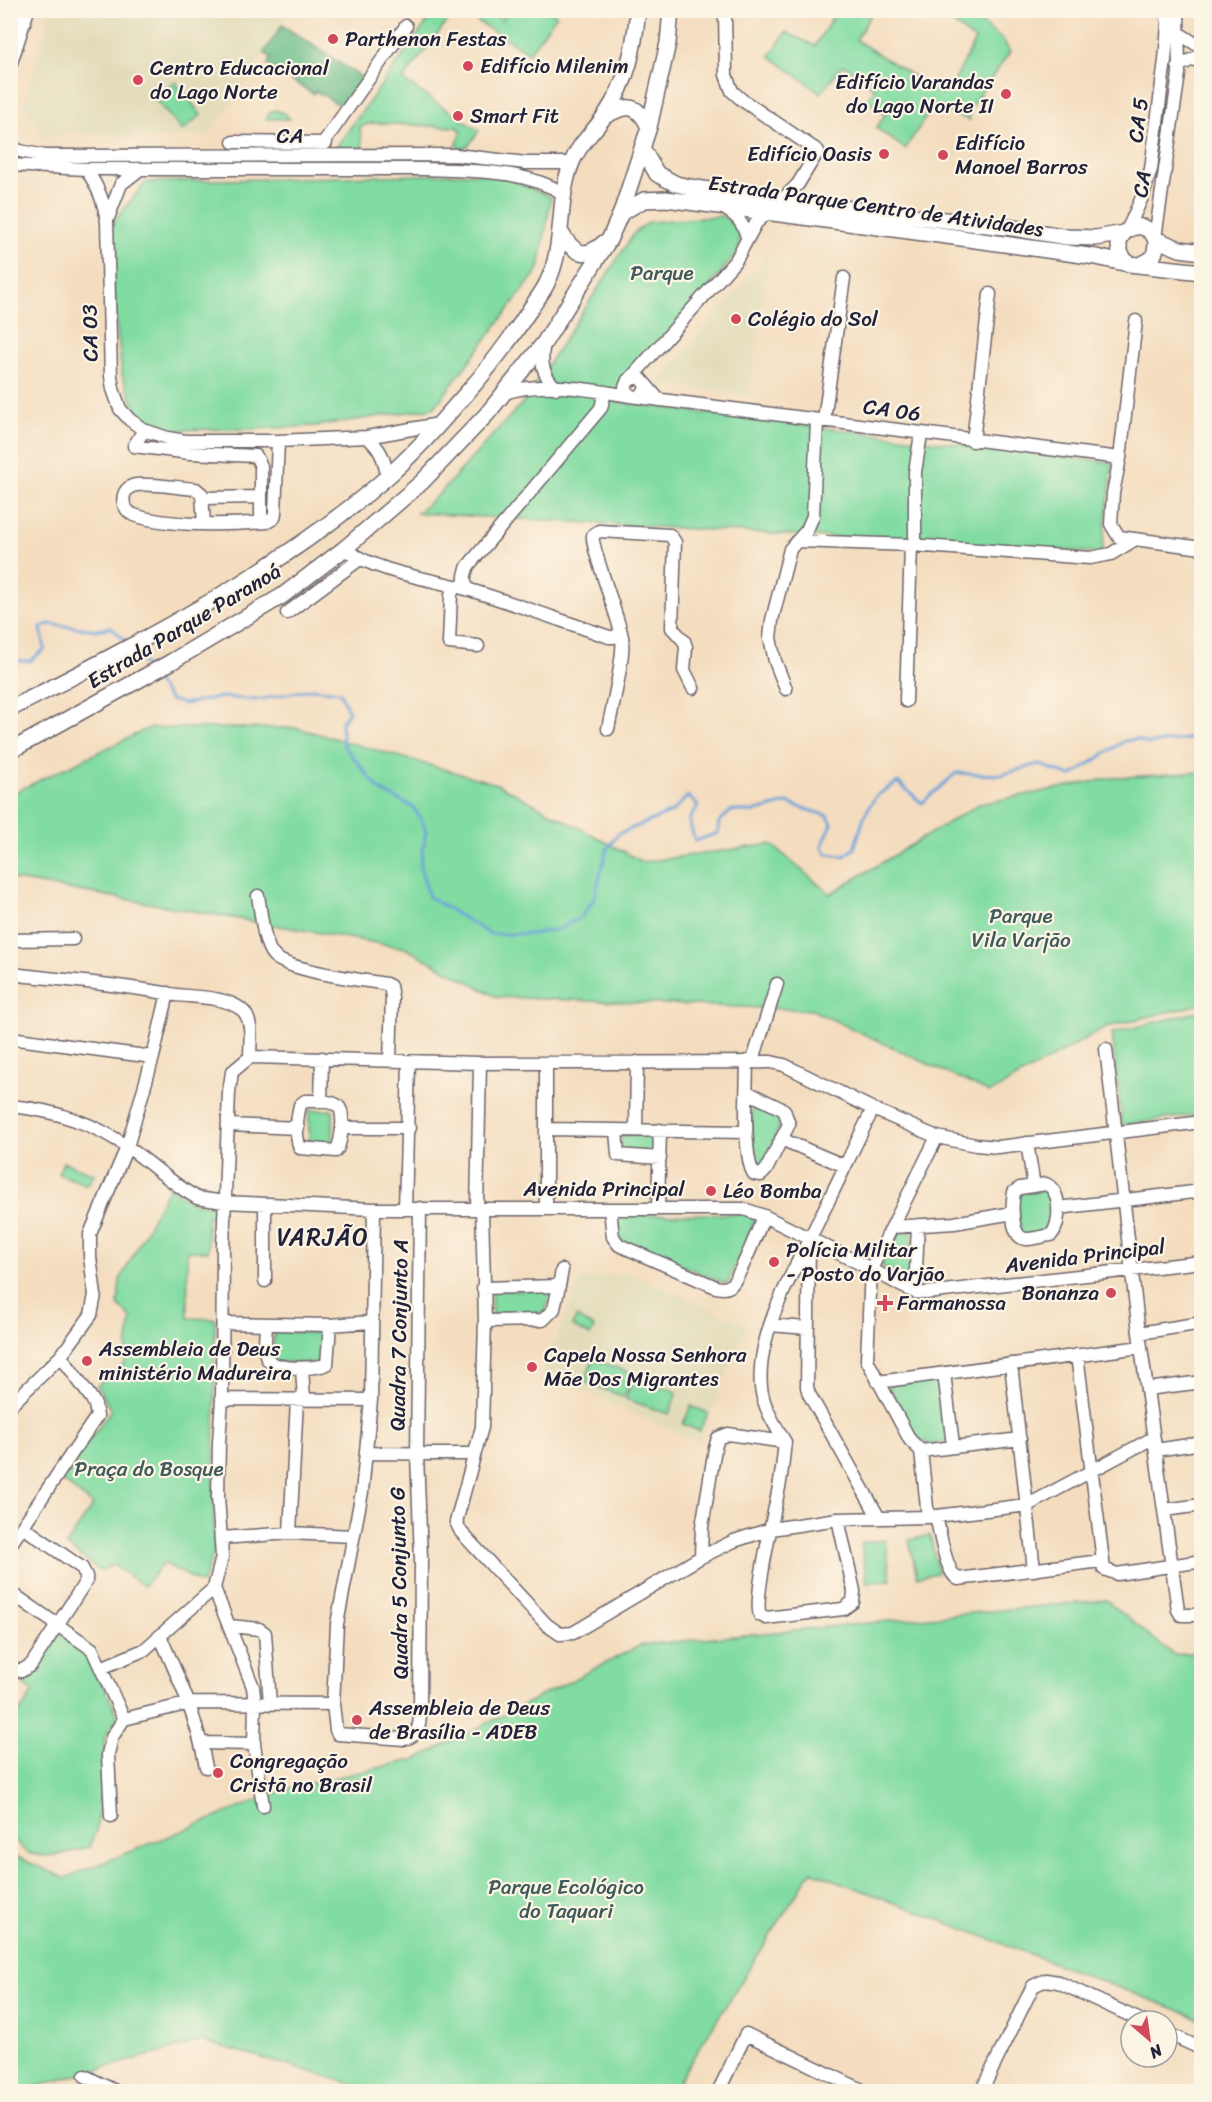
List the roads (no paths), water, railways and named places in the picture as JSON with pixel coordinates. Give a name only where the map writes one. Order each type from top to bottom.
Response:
[{"type":"main road","name":"Estrada Parque Paranoá","points":[[10,710],[155,633],[298,545],[387,477],[439,424],[510,341],[546,286],[556,261],[564,194],[572,163],[580,145],[605,116],[621,88],[632,57],[638,10]]},
{"type":"main road","name":"Estrada Parque Paranoá","points":[[10,751],[171,662],[282,596],[344,549],[422,482],[487,414],[544,343],[609,240],[621,213],[649,127],[668,43],[671,10]]},
{"type":"main road","points":[[605,116],[619,109],[633,108],[639,112],[649,127]]},
{"type":"main road","name":"Estrada Parque Centro de Atividades","points":[[642,148],[657,174],[676,184],[781,201],[1013,228],[1067,237],[1096,238],[1125,232]]},
{"type":"main road","name":"Estrada Parque Centro de Atividades","points":[[621,213],[644,200],[655,198],[954,237],[1096,257],[1134,265],[1202,272]]},
{"type":"main road","points":[[1136,227],[1143,228],[1148,230],[1155,239],[1157,246],[1152,259],[1134,265],[1120,255],[1119,242],[1125,232],[1136,227]]},
{"type":"main road","points":[[561,233],[568,245],[582,253],[590,253],[609,240]]},
{"type":"main road","points":[[1155,239],[1180,249],[1202,252]]},
{"type":"street","points":[[10,26],[16,10]]},
{"type":"street","points":[[10,66],[28,10]]},
{"type":"street","points":[[725,10],[726,75],[732,90],[742,100],[818,151],[798,184],[781,201]]},
{"type":"street","name":"CA 5","points":[[1125,232],[1143,195],[1151,169],[1165,60],[1168,25],[1166,10]]},
{"type":"street","name":"CA","points":[[1155,239],[1179,74],[1178,10]]},
{"type":"street","points":[[233,142],[325,142],[406,26]]},
{"type":"street","points":[[1180,34],[1202,48]]},
{"type":"street","points":[[1178,66],[1202,55]]},
{"type":"street","name":"CA","points":[[10,146],[45,156],[445,155],[526,163],[572,163]]},
{"type":"street","name":"CA","points":[[10,165],[139,170],[426,169],[482,171],[518,176],[554,188],[564,194]]},
{"type":"street","name":"CA 03","points":[[86,169],[104,203],[107,222],[113,389],[120,409],[130,420],[144,430],[184,441],[278,441],[367,437],[439,424]]},
{"type":"street","name":"CA 03","points":[[107,222],[122,184],[139,170]]},
{"type":"street","points":[[798,184],[800,203]]},
{"type":"street","points":[[722,207],[736,215],[745,227],[747,237]]},
{"type":"street","points":[[649,360],[644,393],[634,397],[625,387],[736,261],[756,223],[767,213]]},
{"type":"street","points":[[786,689],[771,638],[772,620],[790,549],[807,530],[813,516],[821,420],[844,278]]},
{"type":"street","points":[[973,441],[990,294]]},
{"type":"street","points":[[1136,321],[1120,458],[1113,493],[1111,524],[1119,537],[1202,548]]},
{"type":"street","points":[[544,343],[540,360],[547,379],[556,388]]},
{"type":"street","points":[[632,378],[639,377],[659,400]]},
{"type":"street","name":"CA 06","points":[[504,393],[520,387],[605,392],[973,441],[1120,458]]},
{"type":"street","points":[[470,590],[464,583],[468,566],[601,408],[605,392]]},
{"type":"street","points":[[144,430],[134,446],[190,453],[256,456],[261,466],[261,522]]},
{"type":"street","points":[[906,701],[915,472],[921,434]]},
{"type":"street","points":[[367,437],[377,446],[383,456],[387,477]]},
{"type":"street","points":[[204,524],[203,498],[200,491],[196,489],[136,485],[126,491],[123,498],[126,510],[155,520],[204,524],[271,520],[275,513],[278,441]]},
{"type":"street","points":[[203,498],[261,497]]},
{"type":"street","points":[[608,729],[623,645],[591,541],[593,535],[599,531],[670,536],[675,542],[672,628],[684,641],[686,647],[684,670],[693,688]]},
{"type":"street","points":[[797,541],[913,545],[1090,558],[1111,554],[1134,540]]},
{"type":"street","points":[[344,549],[360,559],[383,568],[470,590],[609,637],[621,633]]},
{"type":"street","points":[[287,613],[360,559]]},
{"type":"street","points":[[454,586],[451,595],[449,643],[478,646]]},
{"type":"street","points":[[258,896],[267,944],[273,956],[288,965],[390,986],[392,997],[390,1061]]},
{"type":"street","points":[[10,940],[72,939]]},
{"type":"street","points":[[10,974],[219,1000],[243,1010],[250,1024],[250,1057]]},
{"type":"street","points":[[747,1092],[784,1110],[789,1124],[766,1170],[761,1175],[754,1174],[750,1166],[746,1131],[747,1092],[748,1061],[777,984]]},
{"type":"street","points":[[10,1406],[61,1356],[91,1315],[95,1295],[90,1257],[90,1234],[128,1147],[168,993]]},
{"type":"street","points":[[10,1038],[153,1057]]},
{"type":"street","points":[[1106,1049],[1139,1333],[1178,1610],[1181,1615],[1186,1616],[1202,1614]]},
{"type":"street","points":[[102,1668],[135,1656],[214,1588],[222,1557],[218,1479],[222,1399],[224,1202],[232,1072],[250,1057],[480,1063],[748,1061],[784,1065],[873,1109],[937,1137],[998,1147],[1202,1122]]},
{"type":"street","points":[[321,1102],[322,1058]]},
{"type":"street","points":[[405,1208],[409,1128],[409,1062]]},
{"type":"street","points":[[636,1130],[637,1062]]},
{"type":"street","points":[[480,1063],[479,1209],[485,1321],[482,1427],[456,1522],[458,1528],[547,1625],[560,1634],[573,1633],[701,1557],[734,1541],[771,1529],[838,1519],[932,1517],[1028,1505],[1092,1471],[1154,1444],[1202,1443]]},
{"type":"street","points":[[546,1063],[546,1208]]},
{"type":"street","points":[[305,1101],[338,1105],[340,1108],[342,1128],[336,1152],[300,1148],[297,1142],[298,1128],[300,1105],[305,1101]]},
{"type":"street","name":"Avenida Principal","points":[[10,1107],[38,1109],[73,1118],[99,1130],[128,1147],[197,1198],[265,1205],[374,1209],[744,1209],[764,1216],[915,1292],[960,1290],[1202,1262]]},
{"type":"street","points":[[838,1519],[854,1598],[848,1606],[843,1609],[766,1618],[760,1615],[757,1607],[779,1489],[785,1442],[769,1413],[761,1385],[762,1355],[770,1324],[873,1109]]},
{"type":"street","points":[[229,1125],[298,1128]]},
{"type":"street","points":[[342,1128],[409,1128]]},
{"type":"street","points":[[547,1129],[746,1131]]},
{"type":"street","points":[[616,1130],[618,1155],[660,1158]]},
{"type":"street","points":[[658,1209],[660,1130]]},
{"type":"street","points":[[937,1137],[871,1269],[867,1360],[910,1440],[921,1450],[932,1517],[949,1568],[954,1576],[958,1579],[1101,1561]]},
{"type":"street","points":[[781,1140],[845,1166]]},
{"type":"street","points":[[1027,1143],[1034,1186]]},
{"type":"street","points":[[1046,1184],[1052,1187],[1058,1208],[1056,1228],[1052,1234],[1027,1239],[1018,1236],[1013,1213],[1014,1192],[1020,1188],[1034,1186],[1046,1184]]},
{"type":"street","points":[[1058,1208],[1202,1191]]},
{"type":"street","points":[[265,1205],[265,1281]]},
{"type":"street","name":"Quadra 7 Conjunto A","points":[[420,1208],[417,1454],[474,1454]]},
{"type":"street","points":[[111,1816],[108,1754],[112,1737],[124,1719],[190,1703],[333,1704],[337,1624],[362,1492],[371,1400],[374,1209]]},
{"type":"street","points":[[610,1209],[613,1237],[619,1245],[724,1288],[733,1283],[764,1216]]},
{"type":"street","points":[[893,1227],[954,1223],[1013,1213]]},
{"type":"street","points":[[915,1292],[918,1225]]},
{"type":"street","points":[[809,1239],[806,1380],[809,1394],[879,1518]]},
{"type":"street","points":[[485,1321],[543,1320],[554,1309],[562,1270]]},
{"type":"street","points":[[483,1288],[559,1286]]},
{"type":"street","points":[[223,1323],[330,1325],[371,1322]]},
{"type":"street","points":[[1139,1333],[1202,1323]]},
{"type":"street","points":[[266,1324],[265,1346],[269,1362],[277,1366],[302,1368],[327,1364],[330,1325]]},
{"type":"street","points":[[770,1324],[807,1328]]},
{"type":"street","points":[[878,1382],[1141,1347]]},
{"type":"street","points":[[1077,1355],[1101,1561],[1106,1571],[1117,1574],[1202,1561]]},
{"type":"street","points":[[10,1545],[97,1416],[92,1399],[61,1356]]},
{"type":"street","points":[[1011,1364],[1034,1570]]},
{"type":"street","points":[[290,1533],[302,1368]]},
{"type":"street","points":[[944,1373],[953,1445]]},
{"type":"street","points":[[1147,1389],[1202,1382]]},
{"type":"street","points":[[222,1399],[371,1400]]},
{"type":"street","points":[[701,1557],[702,1527],[718,1438],[728,1434],[785,1442]]},
{"type":"street","points":[[921,1450],[1020,1438]]},
{"type":"street","points":[[366,1453],[417,1454]]},
{"type":"street","name":"Quadra 5 Conjunto G","points":[[333,1704],[336,1732],[345,1736],[404,1739],[410,1738],[419,1728],[421,1558],[417,1454]]},
{"type":"street","points":[[1164,1510],[1202,1504]]},
{"type":"street","points":[[10,1668],[21,1671],[31,1665],[86,1581],[82,1568],[23,1527]]},
{"type":"street","points":[[222,1538],[290,1533],[353,1536]]},
{"type":"street","points":[[214,1588],[249,1673],[255,1704],[254,1744],[263,1806]]},
{"type":"street","points":[[10,1592],[93,1649],[124,1719]]},
{"type":"street","points":[[230,1626],[259,1629],[265,1633],[270,1704]]},
{"type":"street","points":[[160,1636],[190,1703],[202,1743],[206,1767]]},
{"type":"street","points":[[202,1743],[254,1744]]},
{"type":"street","points":[[981,2091],[1033,1986],[1046,1980],[1058,1982],[1119,2010]]},
{"type":"street","points":[[718,2091],[746,2034],[844,2087],[867,2091]]},
{"type":"street","points":[[1179,2038],[1202,2049]]},
{"type":"street","points":[[85,2076],[117,2091]]},
{"type":"waterway","points":[[10,661],[30,661],[45,649],[41,628],[48,624],[97,630],[111,627],[128,643]]},
{"type":"waterway","points":[[134,651],[148,670]]},
{"type":"waterway","points":[[153,677],[170,700],[184,704],[221,697],[257,700],[312,689],[340,692],[349,712],[341,723],[343,745],[380,790],[413,807],[421,819],[426,831],[420,867],[429,897],[490,934],[531,934],[559,929],[581,917],[594,899],[607,849],[618,834],[672,812],[688,796],[698,806],[689,821],[695,841],[718,833],[719,822],[732,810],[753,812],[787,803],[828,816],[832,824],[822,846],[827,854],[844,856],[854,849],[865,814],[876,796],[898,782],[922,803],[956,773],[1001,775],[1038,764],[1071,776],[1124,741],[1137,739],[1148,744],[1202,737]]},
{"type":"place","name":"Parthenon Festas","points":[[333,39]]},
{"type":"place","name":"Edifício Milenim","points":[[468,66]]},
{"type":"place","name":"Centro Educacional do Lago Norte","points":[[138,80]]},
{"type":"place","name":"Edifício Varandas do Lago Norte II","points":[[1006,94]]},
{"type":"place","name":"Smart Fit","points":[[458,116]]},
{"type":"place","name":"Edifício Oasis","points":[[884,154]]},
{"type":"place","name":"Edifício Manoel Barros","points":[[943,155]]},
{"type":"place","name":"Colégio do Sol","points":[[736,319]]},
{"type":"place","name":"Léo Bomba","points":[[711,1191]]},
{"type":"place","name":"Polícia Militar - Posto do Varjão","points":[[774,1262]]},
{"type":"place","name":"Bonanza","points":[[1111,1293]]},
{"type":"place","name":"Farmanossa","points":[[885,1303]]},
{"type":"place","name":"Assembleia de Deus ministério Madureira","points":[[87,1361]]},
{"type":"place","name":"Capela Nossa Senhora Mãe Dos Migrantes","points":[[532,1367]]},
{"type":"place","name":"Assembleia de Deus de Brasília - ADEB","points":[[357,1720]]},
{"type":"place","name":"Congregação Cristã no Brasil","points":[[218,1773]]},
{"type":"district","name":"VARJÃO","points":[[323,1237]]},
{"type":"park label","name":"Parque","points":[[662,273]]},
{"type":"park label","name":"Parque Vila Varjão","points":[[1021,928]]},
{"type":"park label","name":"Praça do Bosque","points":[[149,1469]]},
{"type":"park label","name":"Parque Ecológico do Taquari","points":[[566,1899]]}]
